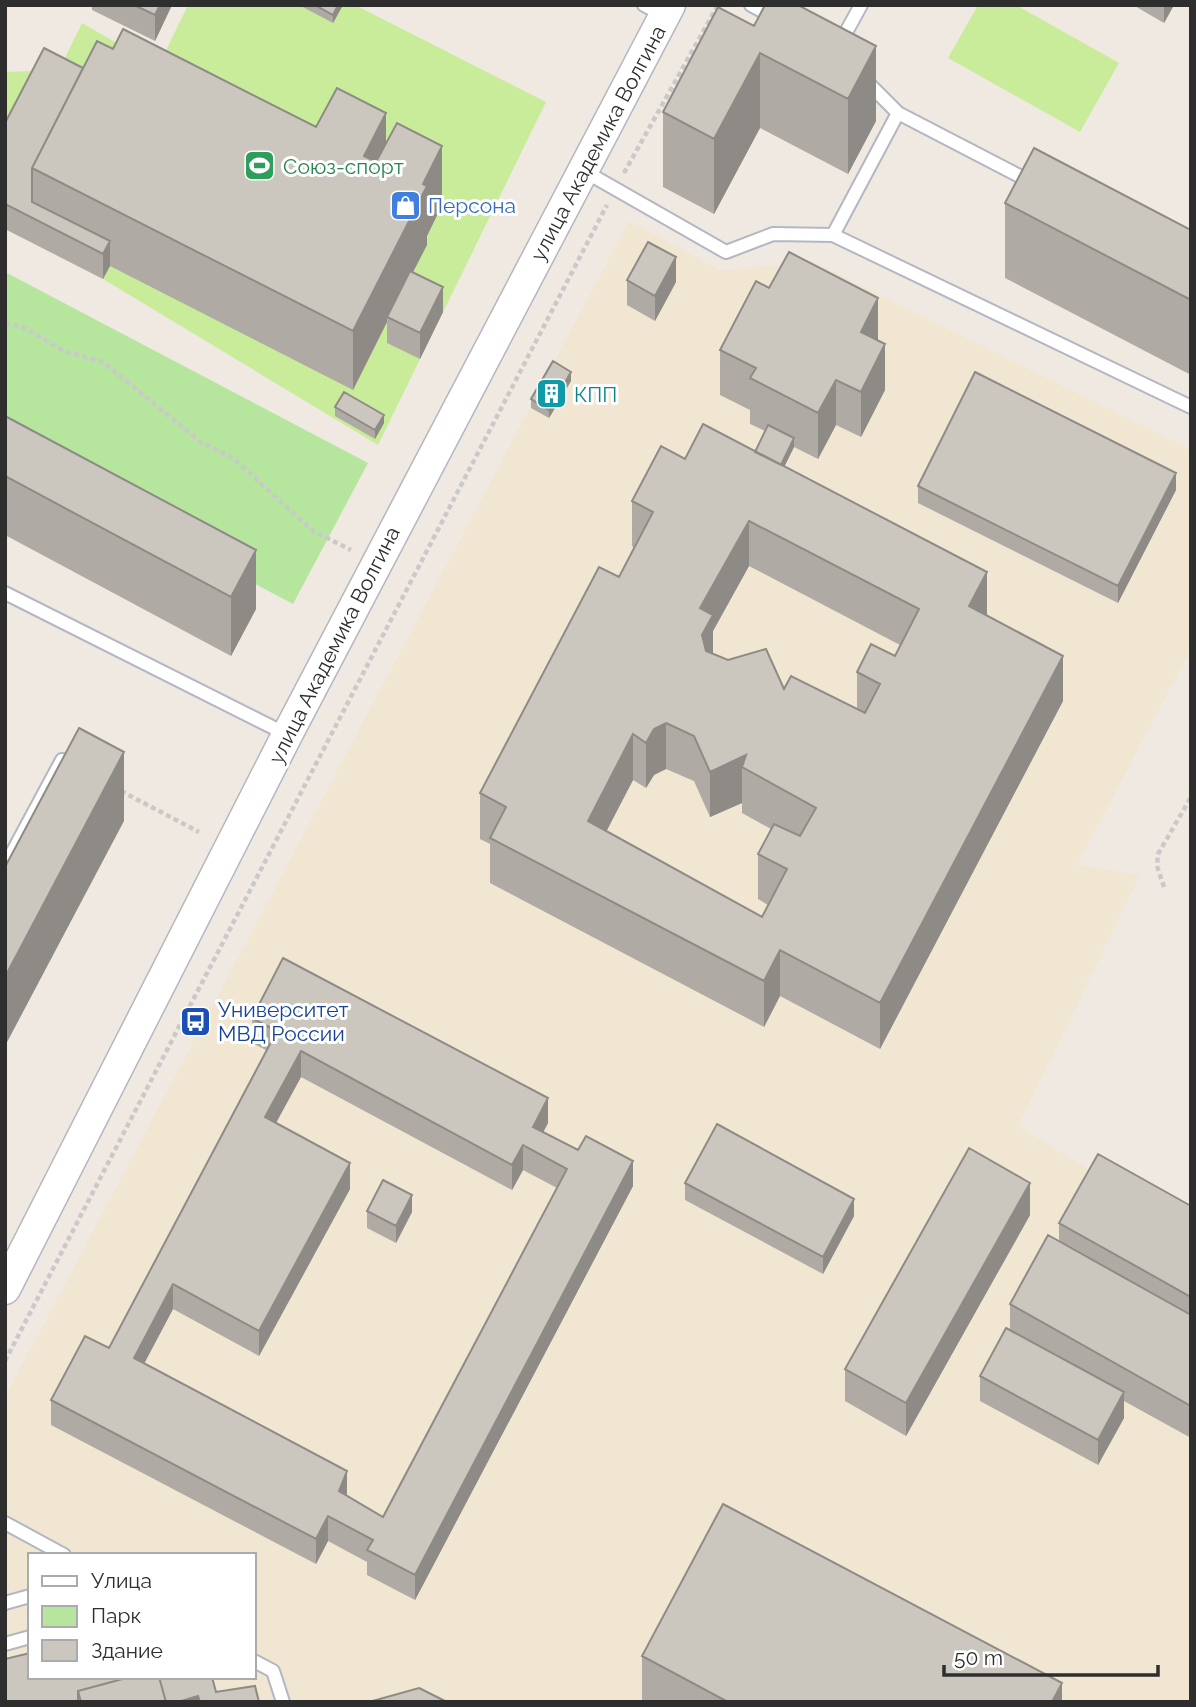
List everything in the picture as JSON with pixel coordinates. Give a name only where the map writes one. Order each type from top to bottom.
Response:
[{"type":"street","name":"улица Академика Волгина","points":[[5,1289],[287,735],[583,171],[660,9]]},
{"type":"lane","points":[[751,5],[788,25]]},
{"type":"lane","points":[[845,59],[861,5]]},
{"type":"lane","points":[[824,44],[845,59],[898,113],[1041,187]]},
{"type":"lane","points":[[833,235],[898,113]]},
{"type":"lane","points":[[583,171],[726,252],[773,234],[833,235],[1191,407]]},
{"type":"lane","points":[[5,593],[287,735]]},
{"type":"lane","points":[[5,866],[62,760]]},
{"type":"lane","points":[[5,1523],[60,1553]]},
{"type":"lane","points":[[5,1603],[28,1597]]},
{"type":"lane","points":[[5,1644],[28,1638]]},
{"type":"lane","points":[[256,1662],[273,1671],[283,1702]]},
{"type":"path","points":[[5,1361],[615,189],[718,5]]},
{"type":"path","points":[[5,323],[25,328],[64,351],[103,362],[202,443],[233,458],[313,531],[351,550]]},
{"type":"path","points":[[119,790],[199,832]]},
{"type":"path","points":[[1164,887],[1157,866],[1158,854],[1191,797]]},
{"type":"shaded area","points":[[629,221],[722,271],[812,261],[1191,450],[1191,649],[1077,865],[1140,875],[1018,1126],[1191,1232],[1191,1702],[5,1702],[5,1397]]},
{"type":"green space","name":"Союз-спорт","points":[[188,5],[355,5],[546,102],[378,445],[103,279],[5,229],[5,72],[59,70],[82,23],[158,67]]},
{"type":"green space","points":[[978,5],[1016,5],[1119,63],[1080,132],[948,58]]},
{"type":"green space","points":[[5,272],[368,463],[293,604],[5,451]]},
{"type":"building","points":[[134,5],[160,5],[155,15]]},
{"type":"building","points":[[315,5],[338,5],[333,15]]},
{"type":"building","points":[[765,5],[798,5],[876,46],[848,99],[760,53],[714,139],[663,112],[718,7],[754,26]]},
{"type":"building","points":[[123,29],[316,127],[337,88],[386,113],[364,156],[376,162],[397,123],[442,146],[423,184],[427,186],[353,331],[32,168],[97,41],[113,49]]},
{"type":"building","points":[[44,48],[83,68],[32,168],[32,202],[110,241],[103,254],[5,204],[5,123]]},
{"type":"building","points":[[1034,148],[1191,230],[1191,300],[1005,203]]},
{"type":"building","points":[[648,242],[676,257],[655,296],[627,280]]},
{"type":"building","points":[[789,252],[878,298],[861,332],[885,344],[861,392],[836,380],[818,413],[750,378],[756,368],[720,350],[756,281],[769,288]]},
{"type":"building","points":[[410,271],[443,287],[420,333],[387,317]]},
{"type":"building","name":"КПП","points":[[553,361],[571,372],[549,410],[531,399]]},
{"type":"building","points":[[975,372],[1176,473],[1118,586],[918,486]]},
{"type":"building","points":[[344,392],[384,415],[375,430],[335,407]]},
{"type":"building","points":[[5,416],[256,550],[231,597],[5,476]]},
{"type":"building","points":[[703,424],[987,572],[969,606],[1063,656],[880,1003],[780,950],[764,981],[490,838],[506,807],[480,793],[599,567],[619,577],[653,512],[632,501],[661,446],[685,459]],"holes":[[[749,521],[919,609],[895,656],[871,644],[857,672],[880,684],[865,713],[791,676],[784,689],[766,649],[728,660],[706,651],[702,635],[713,615],[700,608]],[[666,723],[694,736],[710,772],[746,755],[742,767],[816,808],[800,836],[774,824],[758,854],[787,869],[762,917],[588,821],[633,734],[646,743],[654,729]]]},
{"type":"building","points":[[768,425],[794,438],[781,465],[755,452]]},
{"type":"building","points":[[79,728],[124,752],[5,977],[5,867]]},
{"type":"building","points":[[283,958],[548,1098],[533,1127],[578,1150],[586,1136],[633,1161],[415,1575],[367,1550],[373,1540],[328,1516],[316,1539],[51,1400],[85,1336],[109,1348],[277,1031],[252,1018]],"holes":[[[301,1051],[512,1165],[523,1145],[567,1169],[383,1517],[339,1491],[347,1471],[134,1358],[173,1284],[259,1331],[350,1163],[265,1117]]]},
{"type":"building","points":[[717,1124],[854,1199],[823,1257],[685,1183]]},
{"type":"building","points":[[969,1148],[1030,1183],[906,1403],[845,1369]]},
{"type":"building","points":[[1098,1154],[1191,1206],[1191,1297],[1059,1223]]},
{"type":"building","points":[[383,1180],[412,1195],[396,1226],[367,1211]]},
{"type":"building","points":[[1048,1235],[1191,1315],[1191,1406],[1010,1304]]},
{"type":"building","points":[[1006,1328],[1124,1392],[1098,1440],[980,1376]]},
{"type":"building","points":[[723,1504],[1062,1683],[1052,1702],[728,1702],[642,1656]]},
{"type":"building","points":[[28,1653],[28,1679],[123,1679],[78,1691],[78,1702],[5,1702],[5,1659]]},
{"type":"building","points":[[123,1679],[160,1679],[166,1702],[81,1702],[78,1691]]},
{"type":"building","points":[[160,1679],[213,1679],[216,1692],[255,1686],[259,1702],[200,1702],[198,1696],[178,1702],[166,1702]]},
{"type":"building","points":[[419,1688],[447,1702],[369,1702]]},
{"type":"place","name":"Союз-спорт","points":[[260,166]]},
{"type":"place","name":"Персона","points":[[405,205]]},
{"type":"place","name":"КПП","points":[[551,394]]},
{"type":"place","name":"Университет МВД России","points":[[195,1021]]}]
